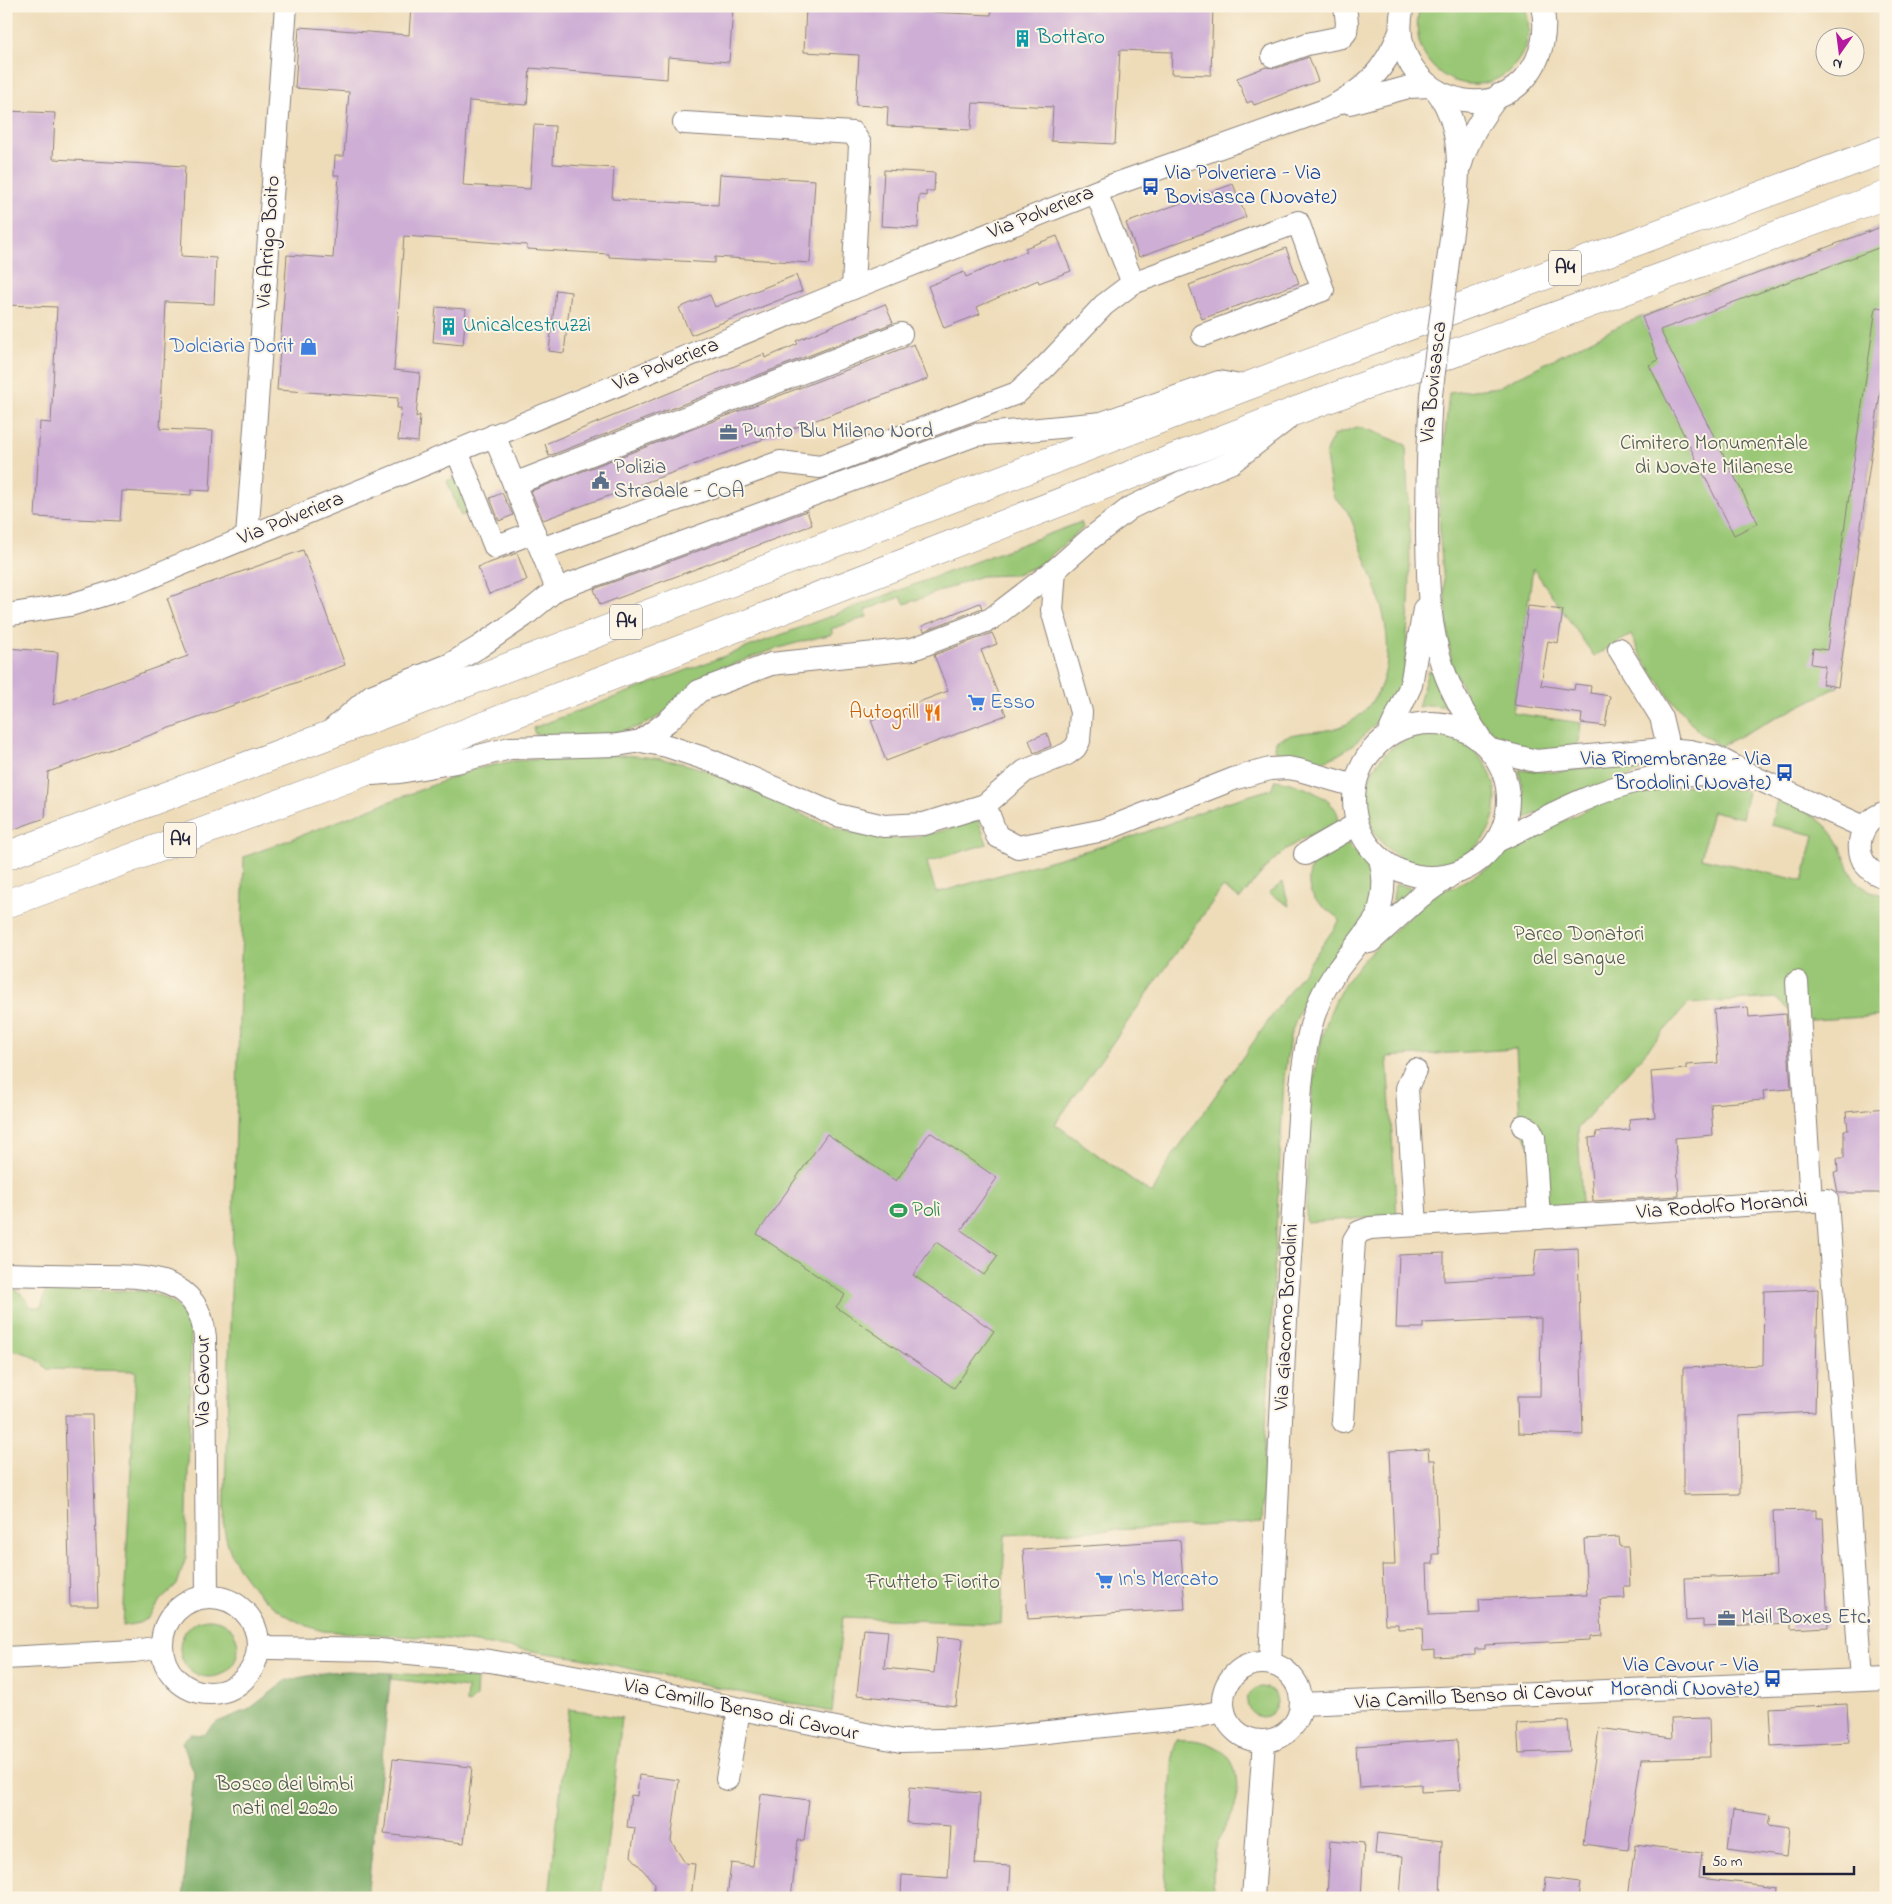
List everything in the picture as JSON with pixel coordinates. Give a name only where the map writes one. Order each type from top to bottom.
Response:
[{"type":"highway","name":"A4","points":[[6,856],[322,738],[1245,387],[1886,149]]},
{"type":"highway","name":"A4","points":[[6,904],[354,776],[1298,410],[1886,195]]},
{"type":"street","name":"Via Arrigo Boito","points":[[246,537],[286,6]]},
{"type":"street","points":[[1272,56],[1306,44],[1342,37],[1346,32],[1347,23],[1345,6]]},
{"type":"street","points":[[1433,88],[1464,100],[1484,100],[1499,95],[1521,82],[1534,66],[1543,48],[1545,28],[1542,6]]},
{"type":"street","name":"Via Polveriera","points":[[1325,110],[1346,100],[1372,79],[1393,50],[1397,16]]},
{"type":"street","name":"Via Bovisasca","points":[[1397,16],[1401,42],[1408,63],[1422,81],[1433,88],[1452,116],[1456,130],[1457,178],[1431,395],[1426,463],[1428,586],[1434,631],[1442,665],[1460,707],[1486,746]]},
{"type":"street","name":"Via Polveriera","points":[[6,615],[53,609],[92,599],[853,288],[1096,192],[1325,110],[1409,87],[1433,88]]},
{"type":"street","name":"Via Bovisasca","points":[[1457,178],[1470,138],[1483,115],[1499,95]]},
{"type":"street","points":[[684,123],[853,133],[860,144],[853,288]]},
{"type":"street","points":[[1096,192],[1133,283]]},
{"type":"street","points":[[457,451],[495,547],[537,541],[780,462],[820,467],[1016,393],[1045,367],[1104,305],[1133,283],[1298,222],[1324,290],[1203,335]]},
{"type":"street","points":[[514,484],[901,334]]},
{"type":"street","points":[[322,738],[371,696],[449,664],[524,616],[557,589],[975,435],[1102,423],[1219,382],[1245,387]]},
{"type":"street","points":[[641,741],[707,686],[771,664],[912,649],[991,618],[1055,570],[1090,539],[1130,508],[1169,488],[1232,462],[1298,410]]},
{"type":"street","points":[[494,435],[557,589]]},
{"type":"street","points":[[803,465],[813,494]]},
{"type":"street","points":[[354,776],[400,772],[456,762],[510,748],[617,745],[641,741],[690,753],[837,815],[861,822],[884,826],[924,824],[988,813],[1025,772],[1067,754],[1079,740],[1081,712],[1052,610],[1055,570]]},
{"type":"street","name":"Via Bovisasca","points":[[1388,735],[1411,685],[1428,586]]},
{"type":"street","points":[[1619,649],[1661,717],[1666,738],[1662,777]]},
{"type":"street","points":[[1486,746],[1502,767],[1507,785],[1509,804],[1505,823],[1497,841],[1488,853],[1474,864],[1451,875],[1432,877],[1414,875],[1396,869],[1380,859],[1363,837],[1354,811],[1355,786],[1366,757],[1388,735],[1402,728],[1433,722],[1459,728],[1486,746],[1518,758],[1554,761],[1664,749],[1690,751],[1716,757],[1758,779],[1864,827]]},
{"type":"street","points":[[988,813],[997,836],[1018,847],[1104,830],[1236,778],[1270,769],[1288,768],[1299,770],[1355,786]]},
{"type":"street","points":[[1497,841],[1600,792],[1636,781],[1662,777],[1733,776],[1758,779]]},
{"type":"street","points":[[1886,812],[1874,817],[1864,827],[1860,842],[1862,857],[1874,872],[1886,877]]},
{"type":"street","points":[[1305,854],[1357,824]]},
{"type":"street","name":"Via Giacomo Brodolini","points":[[1270,1663],[1284,1352],[1301,1086],[1309,1033],[1320,1000],[1333,977],[1377,916],[1382,902],[1384,884],[1380,859]]},
{"type":"street","name":"Via Giacomo Brodolini","points":[[1333,977],[1420,897],[1451,875]]},
{"type":"street","points":[[1797,982],[1811,1202]]},
{"type":"street","points":[[1415,1070],[1407,1088],[1416,1225]]},
{"type":"street","points":[[1523,1126],[1530,1129],[1534,1137],[1539,1218]]},
{"type":"street","name":"Via Rodolfo Morandi","points":[[1343,1422],[1354,1240],[1359,1232],[1370,1228],[1827,1200],[1861,1680]]},
{"type":"street","name":"Via Cavour","points":[[6,1274],[135,1276],[153,1279],[182,1291],[196,1306],[203,1325],[204,1337],[207,1596]]},
{"type":"street","points":[[207,1596],[223,1598],[238,1606],[253,1623],[258,1644],[254,1666],[248,1675],[230,1688],[209,1693],[198,1692],[179,1682],[166,1667],[161,1647],[162,1636],[170,1616],[186,1602],[207,1596]]},
{"type":"street","name":"Via Camillo Benso di Cavour","points":[[258,1644],[270,1648],[379,1650],[474,1659],[601,1681],[876,1738],[918,1742],[1044,1732],[1199,1716],[1224,1711]]},
{"type":"street","points":[[6,1658],[134,1651],[161,1647]]},
{"type":"street","points":[[1270,1663],[1290,1674],[1298,1688],[1301,1704],[1300,1714],[1290,1730],[1273,1740],[1253,1740],[1238,1733],[1228,1720],[1224,1711],[1225,1688],[1234,1674],[1248,1665],[1270,1663]]},
{"type":"street","name":"Via Camillo Benso di Cavour","points":[[1301,1704],[1886,1678]]},
{"type":"street","points":[[726,1779],[739,1710]]},
{"type":"street","points":[[1253,1898],[1264,1741]]},
{"type":"green space","points":[[1420,6],[1524,6],[1529,27],[1525,48],[1511,69],[1494,80],[1474,84],[1454,81],[1437,70],[1424,54],[1418,32]]},
{"type":"green space","name":"Cimitero Monumentale di Novate Milanese","points":[[1886,225],[1886,352],[1838,687],[1720,746],[1699,732],[1668,695],[1641,656],[1631,635],[1594,656],[1533,568],[1513,713],[1581,723],[1579,742],[1574,747],[1549,753],[1514,747],[1496,735],[1474,712],[1451,664],[1440,539],[1439,492],[1449,393],[1498,387],[1623,324]]},
{"type":"green space","points":[[1357,427],[1373,431],[1406,445],[1410,588],[1406,658],[1402,680],[1381,717],[1358,741],[1346,750],[1317,762],[1280,759],[1275,748],[1276,741],[1286,736],[1329,730],[1350,722],[1361,714],[1375,696],[1384,677],[1387,656],[1387,634],[1383,612],[1350,517],[1333,494],[1326,456],[1334,435]]},
{"type":"green space","points":[[461,475],[475,510],[461,516],[447,481]]},
{"type":"green space","points":[[1081,522],[1083,528],[1038,566],[1013,575],[981,576],[905,604],[901,597],[865,610],[867,617],[831,629],[833,634],[772,650],[714,673],[695,686],[669,709],[640,726],[601,734],[535,734],[533,728]]},
{"type":"green space","points":[[1428,671],[1440,671],[1454,707],[1427,705],[1418,707]]},
{"type":"green space","points":[[1431,735],[1444,736],[1456,740],[1477,754],[1491,775],[1495,787],[1495,813],[1491,825],[1477,846],[1456,860],[1444,864],[1431,865],[1418,864],[1406,860],[1385,846],[1371,825],[1367,813],[1366,800],[1367,787],[1371,775],[1385,754],[1406,740],[1418,736]]},
{"type":"green space","name":"Frutteto Fiorito","points":[[617,755],[663,759],[696,767],[830,826],[881,838],[917,837],[978,819],[987,844],[927,862],[936,893],[1127,839],[1227,802],[1271,789],[1275,780],[1293,784],[1316,793],[1334,807],[1338,815],[1337,824],[1305,838],[1282,853],[1240,899],[1223,887],[1055,1124],[1152,1194],[1169,1161],[1340,920],[1314,897],[1310,891],[1309,875],[1312,863],[1347,839],[1350,847],[1364,859],[1375,874],[1376,901],[1304,999],[1290,1036],[1284,1078],[1261,1523],[1005,1535],[1001,1624],[843,1617],[832,1712],[581,1658],[448,1639],[323,1631],[289,1617],[258,1593],[235,1562],[228,1545],[224,1527],[244,857],[475,769],[513,761]]},
{"type":"green space","points":[[1643,761],[1648,765],[1647,769],[1521,820],[1524,795],[1519,770],[1556,772]]},
{"type":"green space","name":"Parco Donatori del sangue","points":[[1704,784],[1748,792],[1742,818],[1712,811],[1701,858],[1803,881],[1814,835],[1771,825],[1777,800],[1802,809],[1824,824],[1835,837],[1855,880],[1862,886],[1886,896],[1886,1016],[1793,1021],[1792,1013],[1775,998],[1688,1004],[1578,1128],[1582,1205],[1549,1207],[1520,1118],[1516,1049],[1387,1057],[1397,1216],[1306,1222],[1309,1127],[1317,1059],[1325,1028],[1336,999],[1361,963],[1393,931],[1439,891],[1454,887],[1491,866],[1504,849],[1631,789]]},
{"type":"green space","points":[[1283,882],[1289,906],[1269,893]]},
{"type":"green space","points":[[1395,885],[1416,890],[1391,912]]},
{"type":"green space","points":[[6,1287],[21,1294],[30,1307],[41,1307],[46,1290],[143,1291],[169,1300],[182,1312],[186,1319],[191,1338],[186,1557],[177,1585],[159,1602],[148,1618],[139,1623],[123,1626],[136,1371],[47,1369],[38,1360],[29,1355],[18,1351],[6,1350]]},
{"type":"green space","points":[[209,1619],[225,1624],[233,1632],[238,1648],[233,1664],[225,1672],[209,1677],[193,1672],[185,1664],[180,1648],[185,1632],[193,1624]]},
{"type":"green space","name":"Bosco dei bimbi nati nel 2020","points":[[329,1672],[391,1673],[367,1898],[183,1898],[194,1772],[182,1742],[190,1734],[203,1735],[217,1722],[248,1710],[287,1680]]},
{"type":"green space","points":[[391,1673],[477,1679],[476,1697],[469,1704],[466,1703],[467,1688],[391,1679]]},
{"type":"green space","points":[[1262,1687],[1273,1691],[1277,1702],[1273,1713],[1262,1717],[1251,1713],[1247,1702],[1251,1691]]},
{"type":"green space","points":[[569,1709],[622,1718],[601,1898],[549,1898]]},
{"type":"green space","points":[[1177,1740],[1191,1740],[1214,1746],[1224,1752],[1231,1760],[1236,1771],[1238,1783],[1237,1798],[1215,1852],[1213,1886],[1215,1898],[1164,1898],[1173,1751]]},
{"type":"building","points":[[411,6],[701,6],[733,9],[729,62],[668,57],[667,79],[530,68],[527,105],[469,101],[463,185],[530,189],[534,125],[555,126],[553,164],[614,168],[612,199],[718,205],[720,174],[815,180],[810,263],[715,257],[715,263],[609,257],[609,254],[527,249],[527,245],[404,236],[394,370],[420,373],[416,417],[420,415],[418,442],[398,440],[401,408],[397,408],[398,398],[277,390],[287,255],[333,258],[339,175],[334,175],[335,156],[344,156],[349,92],[295,88],[299,27],[409,35]]},
{"type":"building","points":[[806,6],[991,15],[992,6],[1213,6],[1211,75],[1171,74],[1172,52],[1120,50],[1115,144],[1051,141],[1053,107],[973,103],[971,130],[887,126],[888,107],[856,105],[859,55],[804,52]]},
{"type":"building","points":[[1309,57],[1318,81],[1254,105],[1252,101],[1247,103],[1237,78],[1266,67],[1277,68]]},
{"type":"building","points":[[6,111],[55,113],[53,159],[185,166],[181,256],[216,258],[214,304],[166,302],[160,429],[213,431],[210,491],[191,490],[191,495],[122,491],[120,521],[35,517],[40,422],[51,423],[57,307],[6,305]]},
{"type":"building","points":[[884,170],[935,173],[934,191],[926,191],[926,196],[919,195],[918,228],[881,226]]},
{"type":"building","points":[[1233,184],[1246,217],[1139,257],[1126,223]]},
{"type":"building","points":[[1886,225],[1886,245],[1660,330],[1758,523],[1734,535],[1649,365],[1658,360],[1642,317]]},
{"type":"building","points":[[1057,236],[1071,271],[1039,283],[1038,280],[977,307],[980,314],[944,328],[928,286],[964,272],[966,277],[1027,251],[1025,248]]},
{"type":"building","points":[[1286,248],[1299,283],[1202,319],[1189,285]]},
{"type":"building","points":[[796,275],[802,291],[691,335],[679,308],[710,295],[715,307]]},
{"type":"building","points":[[556,290],[571,292],[564,353],[549,351]]},
{"type":"building","points":[[885,304],[893,323],[549,456],[545,444],[764,354],[765,358],[798,344],[796,341]]},
{"type":"building","name":"Unicalcestruzzi","points":[[436,307],[466,309],[463,345],[433,342]]},
{"type":"building","points":[[1876,307],[1886,308],[1886,352],[1838,687],[1822,684],[1825,666],[1811,664],[1813,648],[1827,650]]},
{"type":"building","name":"Punto Blu Milano Nord","points":[[914,344],[928,379],[543,520],[531,491]]},
{"type":"building","points":[[502,493],[513,515],[499,521],[490,498]]},
{"type":"building","points":[[807,511],[812,525],[600,605],[594,589]]},
{"type":"building","points":[[303,550],[345,665],[48,772],[45,818],[6,832],[6,648],[58,652],[53,705],[188,656],[167,598]]},
{"type":"building","points":[[517,553],[527,580],[489,594],[478,567]]},
{"type":"building","points":[[980,603],[982,608],[924,631],[922,626]]},
{"type":"building","points":[[1528,606],[1563,610],[1558,643],[1548,641],[1541,685],[1574,690],[1575,684],[1591,686],[1590,693],[1610,696],[1605,726],[1581,723],[1582,714],[1514,705]]},
{"type":"building","points":[[992,633],[997,644],[981,650],[1006,715],[886,761],[871,720],[948,691],[934,655]]},
{"type":"building","points":[[1047,733],[1051,746],[1034,753],[1029,740]]},
{"type":"building","points":[[1748,1007],[1749,1017],[1786,1014],[1791,1089],[1763,1091],[1764,1100],[1711,1104],[1713,1135],[1675,1138],[1679,1196],[1593,1201],[1589,1138],[1597,1137],[1596,1132],[1630,1130],[1629,1119],[1655,1117],[1651,1072],[1686,1069],[1686,1065],[1718,1063],[1714,1010]]},
{"type":"building","points":[[1886,1108],[1886,1193],[1838,1193],[1834,1172],[1838,1172],[1837,1158],[1844,1158],[1844,1130],[1848,1130],[1846,1112]]},
{"type":"building","points":[[930,1132],[997,1178],[961,1230],[998,1256],[984,1275],[936,1242],[913,1275],[994,1331],[954,1388],[836,1307],[845,1295],[757,1234],[827,1134],[896,1181]]},
{"type":"building","points":[[1578,1248],[1583,1435],[1518,1433],[1517,1396],[1540,1396],[1541,1318],[1423,1323],[1423,1328],[1396,1328],[1399,1255],[1444,1253],[1444,1281],[1533,1276],[1536,1250]]},
{"type":"building","points":[[1818,1289],[1815,1412],[1739,1416],[1740,1494],[1683,1495],[1683,1368],[1763,1365],[1764,1291]]},
{"type":"building","points":[[65,1415],[92,1415],[98,1606],[70,1606]]},
{"type":"building","points":[[1428,1449],[1429,1460],[1435,1460],[1439,1554],[1433,1554],[1433,1564],[1427,1564],[1429,1615],[1480,1613],[1479,1599],[1587,1595],[1584,1539],[1619,1537],[1620,1547],[1628,1547],[1630,1586],[1624,1586],[1625,1598],[1600,1599],[1602,1635],[1590,1636],[1590,1640],[1485,1645],[1485,1649],[1475,1649],[1475,1655],[1434,1657],[1434,1650],[1423,1651],[1422,1628],[1398,1629],[1398,1624],[1385,1624],[1382,1565],[1395,1565],[1390,1451]]},
{"type":"building","points":[[1816,1510],[1816,1518],[1823,1518],[1828,1627],[1791,1629],[1791,1623],[1703,1627],[1703,1620],[1686,1621],[1684,1578],[1776,1575],[1773,1511]]},
{"type":"building","name":"In's Mercato","points":[[1180,1540],[1185,1609],[1028,1619],[1023,1550]]},
{"type":"building","points":[[864,1629],[888,1631],[884,1668],[934,1673],[938,1636],[963,1639],[956,1706],[857,1695]]},
{"type":"building","points":[[1847,1704],[1849,1742],[1771,1746],[1769,1708]]},
{"type":"building","points":[[1709,1718],[1710,1757],[1641,1759],[1628,1850],[1583,1844],[1599,1728],[1672,1738],[1671,1719]]},
{"type":"building","points":[[1568,1721],[1570,1751],[1519,1753],[1517,1724]]},
{"type":"building","points":[[1457,1739],[1460,1790],[1421,1792],[1421,1784],[1359,1788],[1356,1746]]},
{"type":"building","points":[[393,1759],[472,1767],[464,1843],[384,1834]]},
{"type":"building","points":[[639,1775],[679,1780],[671,1841],[685,1863],[695,1864],[691,1898],[653,1898],[655,1884],[631,1856],[635,1828],[627,1827],[631,1795],[637,1796]]},
{"type":"building","points":[[910,1787],[980,1793],[975,1864],[1011,1866],[1009,1898],[906,1898],[906,1895],[901,1894],[902,1875],[948,1878],[951,1826],[907,1823]]},
{"type":"building","points":[[761,1794],[809,1800],[804,1841],[798,1840],[791,1898],[727,1898],[731,1863],[753,1866]]},
{"type":"building","points":[[1733,1810],[1771,1815],[1769,1825],[1789,1828],[1786,1857],[1728,1849]]},
{"type":"building","points":[[1377,1833],[1442,1841],[1440,1898],[1400,1898],[1403,1856],[1375,1854]]},
{"type":"building","points":[[1330,1840],[1364,1843],[1361,1898],[1327,1898]]},
{"type":"building","points":[[1635,1844],[1702,1853],[1699,1878],[1777,1887],[1776,1898],[1628,1898]]},
{"type":"building","points":[[1546,1878],[1580,1882],[1578,1898],[1544,1898]]},
{"type":"place","name":"Bottaro","points":[[1023,38]]},
{"type":"place","name":"Via Polveriera - Via Bovisasca (Novate)","points":[[1151,186]]},
{"type":"place","name":"Unicalcestruzzi","points":[[449,326]]},
{"type":"place","name":"Dolciaria Dorit","points":[[308,347]]},
{"type":"place","name":"Punto Blu Milano Nord","points":[[728,432]]},
{"type":"place","name":"Polizia Stradale - COA","points":[[600,480]]},
{"type":"place","name":"Esso","points":[[976,703]]},
{"type":"place","name":"Autogrill","points":[[933,713]]},
{"type":"place","name":"Via Rimembranze - Via Brodolini (Novate)","points":[[1785,772]]},
{"type":"place","name":"Polì","points":[[898,1211]]},
{"type":"place","name":"In's Mercato","points":[[1104,1580]]},
{"type":"place","name":"Mail Boxes Etc.","points":[[1727,1618]]},
{"type":"place","name":"Via Cavour - Via Morandi (Novate)","points":[[1773,1678]]}]
